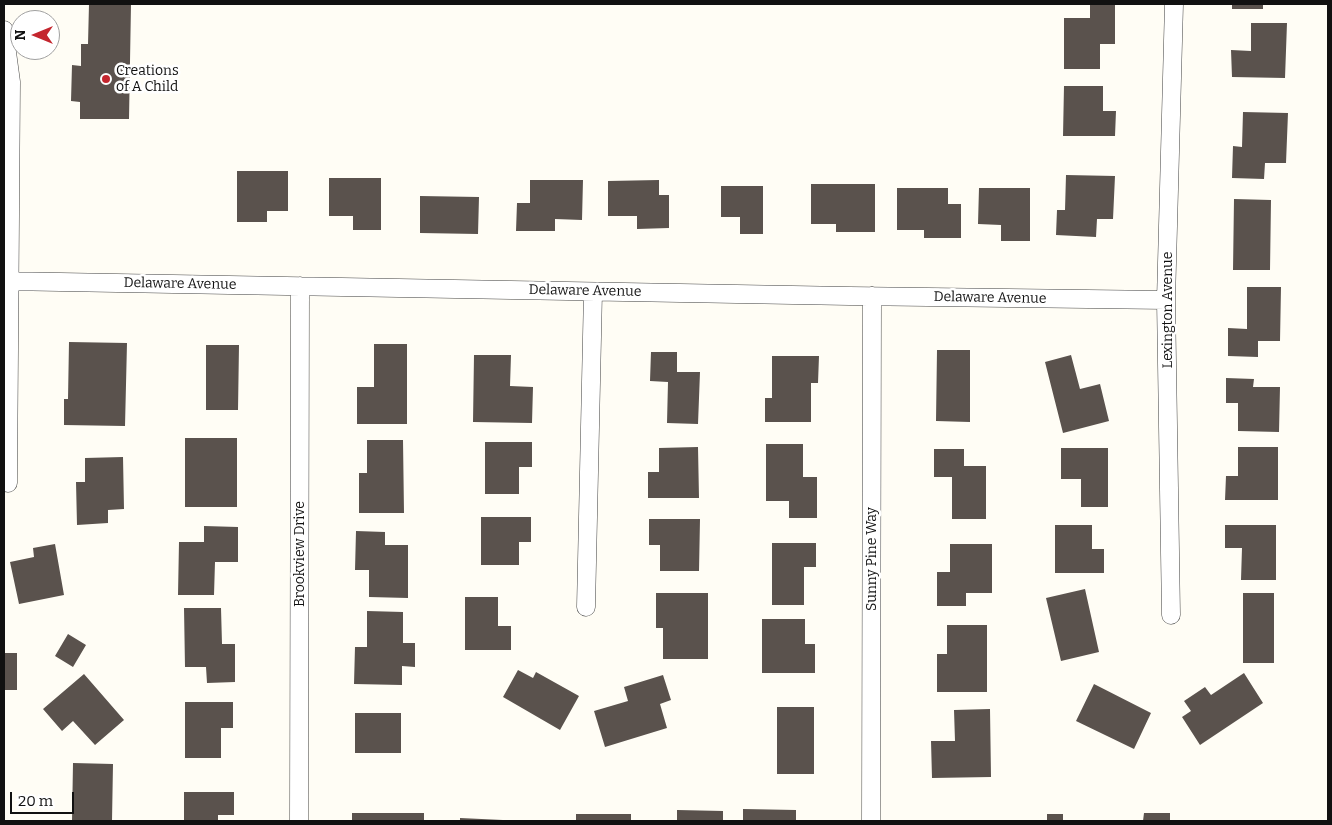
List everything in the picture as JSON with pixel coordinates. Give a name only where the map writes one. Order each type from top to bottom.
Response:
[{"type":"street","name":"Lexington Avenue","points":[[1171,615],[1166,300],[1174,4]]},
{"type":"street","points":[[4,30],[11,82],[7,281],[8,483]]},
{"type":"street","name":"Delaware Avenue","points":[[7,281],[1166,300]]},
{"type":"street","name":"Brookview Drive","points":[[299,821],[300,286]]},
{"type":"street","points":[[586,607],[593,292]]},
{"type":"street","name":"Sunny Pine Way","points":[[871,821],[872,296]]},
{"type":"building","points":[[89,4],[131,4],[129,119],[80,119],[80,102],[71,101],[72,65],[81,66],[81,44],[88,44]]},
{"type":"building","points":[[1090,4],[1115,4],[1115,44],[1100,44],[1100,69],[1064,69],[1064,18],[1090,18]]},
{"type":"building","points":[[1232,4],[1263,4],[1263,9],[1232,9]]},
{"type":"building","points":[[1251,23],[1287,23],[1285,78],[1232,77],[1231,50],[1251,51]]},
{"type":"building","points":[[1064,86],[1103,86],[1103,111],[1116,111],[1115,136],[1063,136]]},
{"type":"building","points":[[1243,112],[1288,113],[1286,163],[1265,163],[1264,179],[1232,178],[1233,146],[1242,147]]},
{"type":"building","points":[[237,171],[288,171],[288,211],[267,211],[267,222],[237,222]]},
{"type":"building","points":[[1066,175],[1115,176],[1113,219],[1097,219],[1096,237],[1056,235],[1057,210],[1065,210]]},
{"type":"building","points":[[329,178],[381,178],[381,230],[353,230],[353,216],[329,216]]},
{"type":"building","points":[[530,180],[583,180],[582,220],[555,219],[555,231],[516,231],[517,203],[530,203]]},
{"type":"building","points":[[659,180],[659,195],[669,195],[669,228],[637,229],[637,216],[608,216],[608,181]]},
{"type":"building","points":[[811,184],[875,184],[875,232],[836,232],[836,224],[811,224]]},
{"type":"building","points":[[721,186],[763,186],[763,234],[740,234],[740,217],[721,217]]},
{"type":"building","points":[[897,188],[948,188],[948,204],[961,204],[961,238],[924,238],[924,230],[897,230]]},
{"type":"building","points":[[979,188],[1030,188],[1030,241],[1001,241],[1001,225],[978,224]]},
{"type":"building","points":[[420,196],[479,197],[478,234],[420,233]]},
{"type":"building","points":[[1234,199],[1271,200],[1270,270],[1233,270]]},
{"type":"building","points":[[1247,287],[1281,287],[1280,341],[1258,341],[1258,357],[1228,356],[1228,328],[1247,329]]},
{"type":"building","points":[[69,342],[127,343],[125,426],[64,425],[64,399],[68,399]]},
{"type":"building","points":[[374,344],[407,344],[407,424],[357,424],[357,387],[374,387]]},
{"type":"building","points":[[206,345],[239,345],[238,410],[206,410]]},
{"type":"building","points":[[937,350],[970,350],[970,422],[936,421]]},
{"type":"building","points":[[651,352],[677,352],[677,372],[700,372],[698,424],[667,423],[668,382],[650,381]]},
{"type":"building","points":[[474,355],[511,355],[510,386],[533,387],[532,423],[473,422]]},
{"type":"building","points":[[1071,355],[1080,389],[1100,384],[1109,421],[1063,433],[1045,362]]},
{"type":"building","points":[[772,356],[819,356],[818,383],[811,383],[811,422],[765,422],[765,398],[772,398]]},
{"type":"building","points":[[1226,378],[1254,379],[1253,387],[1280,387],[1279,432],[1238,431],[1238,403],[1226,403]]},
{"type":"building","points":[[185,438],[237,438],[237,507],[185,507]]},
{"type":"building","points":[[367,440],[403,440],[404,513],[359,513],[359,473],[367,473]]},
{"type":"building","points":[[485,442],[532,442],[532,467],[519,467],[519,494],[485,494]]},
{"type":"building","points":[[766,444],[803,444],[803,477],[817,477],[817,518],[789,518],[789,501],[766,501]]},
{"type":"building","points":[[698,447],[699,498],[648,498],[648,472],[659,472],[659,448]]},
{"type":"building","points":[[1238,447],[1278,447],[1278,500],[1225,500],[1226,476],[1238,476]]},
{"type":"building","points":[[1061,448],[1108,448],[1108,507],[1081,507],[1081,479],[1061,479]]},
{"type":"building","points":[[934,449],[964,449],[964,466],[986,466],[986,519],[952,519],[952,477],[934,477]]},
{"type":"building","points":[[123,457],[124,509],[108,510],[108,523],[77,525],[76,482],[85,482],[85,458]]},
{"type":"building","points":[[481,517],[531,517],[531,542],[519,542],[519,565],[481,565]]},
{"type":"building","points":[[649,519],[700,519],[699,571],[660,571],[660,545],[649,545]]},
{"type":"building","points":[[1055,525],[1092,525],[1092,549],[1104,549],[1104,573],[1055,573]]},
{"type":"building","points":[[1225,525],[1276,525],[1276,580],[1241,580],[1242,548],[1225,548]]},
{"type":"building","points":[[204,526],[238,527],[238,562],[215,562],[214,595],[178,595],[179,542],[204,542]]},
{"type":"building","points":[[356,531],[385,532],[385,545],[408,545],[408,598],[369,597],[369,570],[355,570]]},
{"type":"building","points":[[772,543],[816,543],[816,567],[804,567],[804,605],[772,605]]},
{"type":"building","points":[[55,544],[64,595],[19,604],[10,562],[34,557],[33,548]]},
{"type":"building","points":[[950,544],[992,544],[992,593],[966,593],[966,606],[937,606],[937,572],[950,572]]},
{"type":"building","points":[[1085,589],[1099,652],[1061,661],[1046,598]]},
{"type":"building","points":[[656,593],[708,593],[708,659],[663,659],[663,628],[656,628]]},
{"type":"building","points":[[1243,593],[1274,593],[1274,663],[1243,663]]},
{"type":"building","points":[[465,597],[498,597],[498,626],[511,626],[511,650],[465,650]]},
{"type":"building","points":[[184,608],[221,608],[222,644],[235,644],[235,682],[207,683],[206,667],[185,667]]},
{"type":"building","points":[[367,611],[403,612],[403,643],[415,643],[415,667],[402,666],[402,685],[354,684],[355,647],[367,647]]},
{"type":"building","points":[[762,619],[805,619],[805,644],[815,644],[815,673],[762,673]]},
{"type":"building","points":[[947,625],[987,625],[987,692],[937,692],[937,654],[947,654]]},
{"type":"building","points":[[68,634],[86,645],[73,667],[55,656]]},
{"type":"building","points":[[4,653],[17,653],[17,690],[4,690]]},
{"type":"building","points":[[518,670],[533,678],[536,672],[579,696],[560,730],[503,697]]},
{"type":"building","points":[[1244,673],[1263,703],[1200,745],[1182,717],[1191,711],[1184,701],[1205,687],[1211,695]]},
{"type":"building","points":[[84,674],[124,720],[95,745],[73,721],[62,731],[43,709]]},
{"type":"building","points":[[663,675],[671,700],[660,704],[667,728],[605,747],[594,711],[628,701],[624,687]]},
{"type":"building","points":[[1094,684],[1151,713],[1134,749],[1076,721]]},
{"type":"building","points":[[185,702],[233,702],[233,728],[221,728],[221,758],[185,758]]},
{"type":"building","points":[[777,707],[814,707],[814,774],[777,774]]},
{"type":"building","points":[[990,709],[991,777],[932,778],[931,741],[955,741],[954,710]]},
{"type":"building","points":[[355,713],[401,713],[401,753],[355,753]]},
{"type":"building","points":[[73,763],[113,764],[112,821],[72,821]]},
{"type":"building","points":[[184,792],[234,792],[234,815],[218,815],[218,821],[184,821]]},
{"type":"building","points":[[743,809],[796,810],[796,821],[743,821]]},
{"type":"building","points":[[677,810],[723,811],[723,821],[677,821]]},
{"type":"building","points":[[352,813],[424,813],[424,821],[352,821]]},
{"type":"building","points":[[1144,813],[1170,813],[1170,821],[1143,821]]},
{"type":"building","points":[[576,814],[631,814],[631,821],[576,821]]},
{"type":"building","points":[[1047,814],[1063,814],[1063,821],[1047,821]]},
{"type":"building","points":[[460,818],[503,820],[503,821],[460,821]]},
{"type":"place","name":"Creations of A Child","points":[[106,79]]}]
